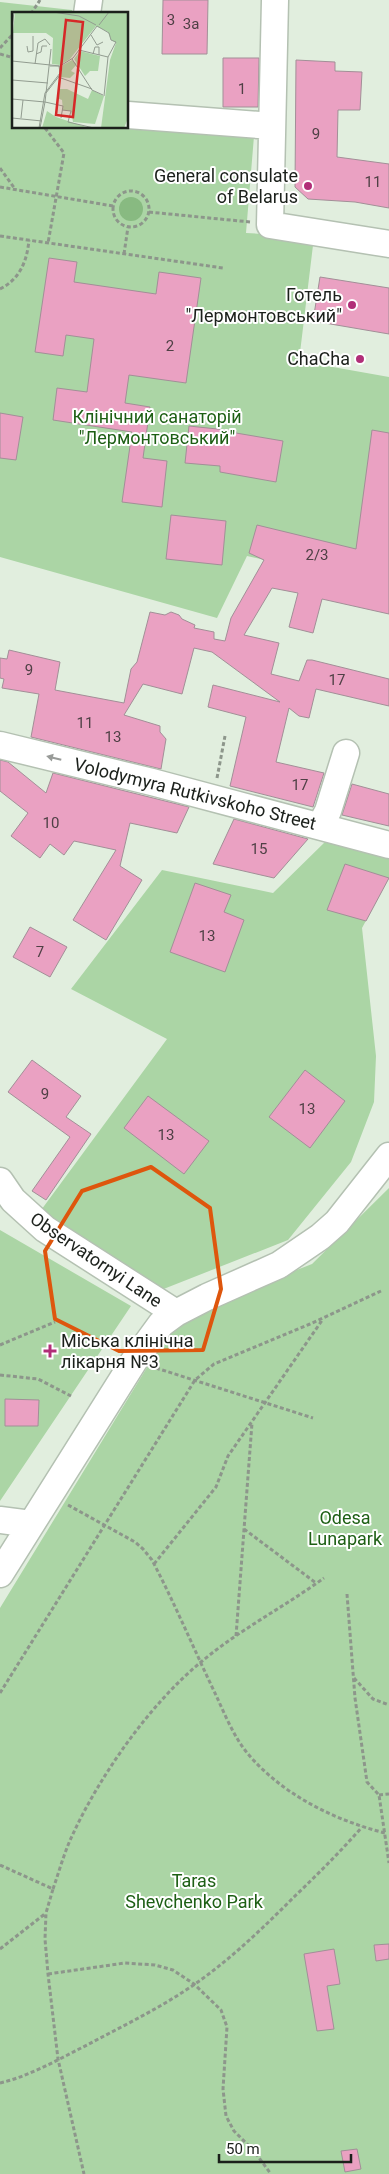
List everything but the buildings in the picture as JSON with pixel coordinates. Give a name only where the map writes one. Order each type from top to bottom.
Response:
[{"type":"street","points":[[275,0],[270,224],[389,244]]},
{"type":"street","points":[[129,115],[272,126]]},
{"type":"street","name":"Volodymyra Rutkivskoho Street","points":[[0,745],[389,845]]},
{"type":"street","points":[[320,826],[328,811],[346,753]]},
{"type":"street","points":[[0,1574],[134,1361],[161,1324],[176,1313],[279,1265],[302,1250],[337,1222],[389,1156]]},
{"type":"street","name":"Observatornyi Lane","points":[[0,1181],[13,1200],[45,1229],[176,1313]]},
{"type":"street","points":[[0,1520],[31,1524]]},
{"type":"path","points":[[32,12],[40,0]]},
{"type":"path","points":[[0,48],[12,35]]},
{"type":"path","points":[[46,129],[64,152],[48,242]]},
{"type":"path","points":[[0,168],[15,190]]},
{"type":"path","points":[[0,187],[113,206]]},
{"type":"path","points":[[134,191],[146,198],[149,212],[141,224],[128,227],[116,220],[113,206],[120,194],[134,191]]},
{"type":"path","points":[[149,212],[270,224]]},
{"type":"path","points":[[124,254],[128,227]]},
{"type":"path","points":[[0,236],[223,268]]},
{"type":"path","points":[[0,289],[7,286],[19,273],[27,258],[29,240]]},
{"type":"path","points":[[216,783],[225,736]]},
{"type":"path","points":[[0,1693],[195,1380],[214,1364],[323,1318],[381,1291]]},
{"type":"path","points":[[154,1564],[216,1486],[228,1456],[323,1318]]},
{"type":"path","points":[[0,1345],[55,1322]]},
{"type":"path","points":[[134,1361],[314,1418]]},
{"type":"path","points":[[0,1375],[38,1379],[71,1396]]},
{"type":"path","points":[[236,1636],[252,1422]]},
{"type":"path","points":[[50,1495],[105,1525],[143,1549],[154,1564],[237,1739],[264,1771],[282,1786],[312,1806],[362,1827],[385,1833]]},
{"type":"path","points":[[244,1529],[316,1583]]},
{"type":"path","points":[[84,2174],[58,2059],[45,1939],[46,1913],[72,1836],[114,1762],[141,1726],[172,1690],[200,1662],[324,1578]]},
{"type":"path","points":[[347,1594],[353,1677],[367,1782],[379,1795],[389,1863]]},
{"type":"path","points":[[353,1677],[373,1699],[389,1705]]},
{"type":"path","points":[[379,1795],[389,1794]]},
{"type":"path","points":[[0,2083],[16,2079],[145,2015],[194,1984],[226,1961],[276,1916],[345,1847],[362,1827]]},
{"type":"path","points":[[0,1865],[53,1889]]},
{"type":"path","points":[[0,1949],[46,1913]]},
{"type":"path","points":[[48,1974],[126,1963],[155,1965],[173,1970],[194,1984],[221,2010],[227,2027],[223,2089],[226,2116],[234,2131],[254,2150],[271,2174]]},
{"type":"highlighted area","points":[[151,1167],[210,1208],[221,1289],[203,1350],[119,1351],[55,1319],[45,1251],[82,1191]]},
{"type":"green space","name":"Клінічний санаторій \"Лермонтовський\"","points":[[0,2],[72,10],[72,12],[12,12],[12,129],[129,128],[254,136],[246,233],[314,237],[299,361],[389,377],[389,588],[247,556],[217,618],[0,557]]},
{"type":"green space","points":[[326,841],[389,857],[389,878],[362,928],[376,1056],[374,1102],[351,1162],[288,1240],[161,1290],[36,1217],[167,1039],[71,989],[162,870],[273,893]]},
{"type":"green space","name":"Taras Shevchenko Park","points":[[389,1188],[389,2174],[0,2174],[0,1608],[165,1338],[185,1319],[215,1302],[312,1264]]},
{"type":"green space","name":"Міська клінічна лікарня №3","points":[[0,1230],[131,1306],[0,1501]]},
{"type":"shaded area","points":[[131,197],[140,200],[143,209],[140,218],[131,221],[122,218],[119,209],[122,200]]},
{"type":"place","name":"General consulate of Belarus","points":[[308,186]]},
{"type":"place","name":"Готель \"Лермонтовський\"","points":[[352,305]]},
{"type":"place","name":"ChaCha","points":[[360,359]]},
{"type":"place","name":"Міська клінічна лікарня №3","points":[[50,1351]]},
{"type":"park label","name":"Odesa Lunapark","points":[[345,1528]]}]
